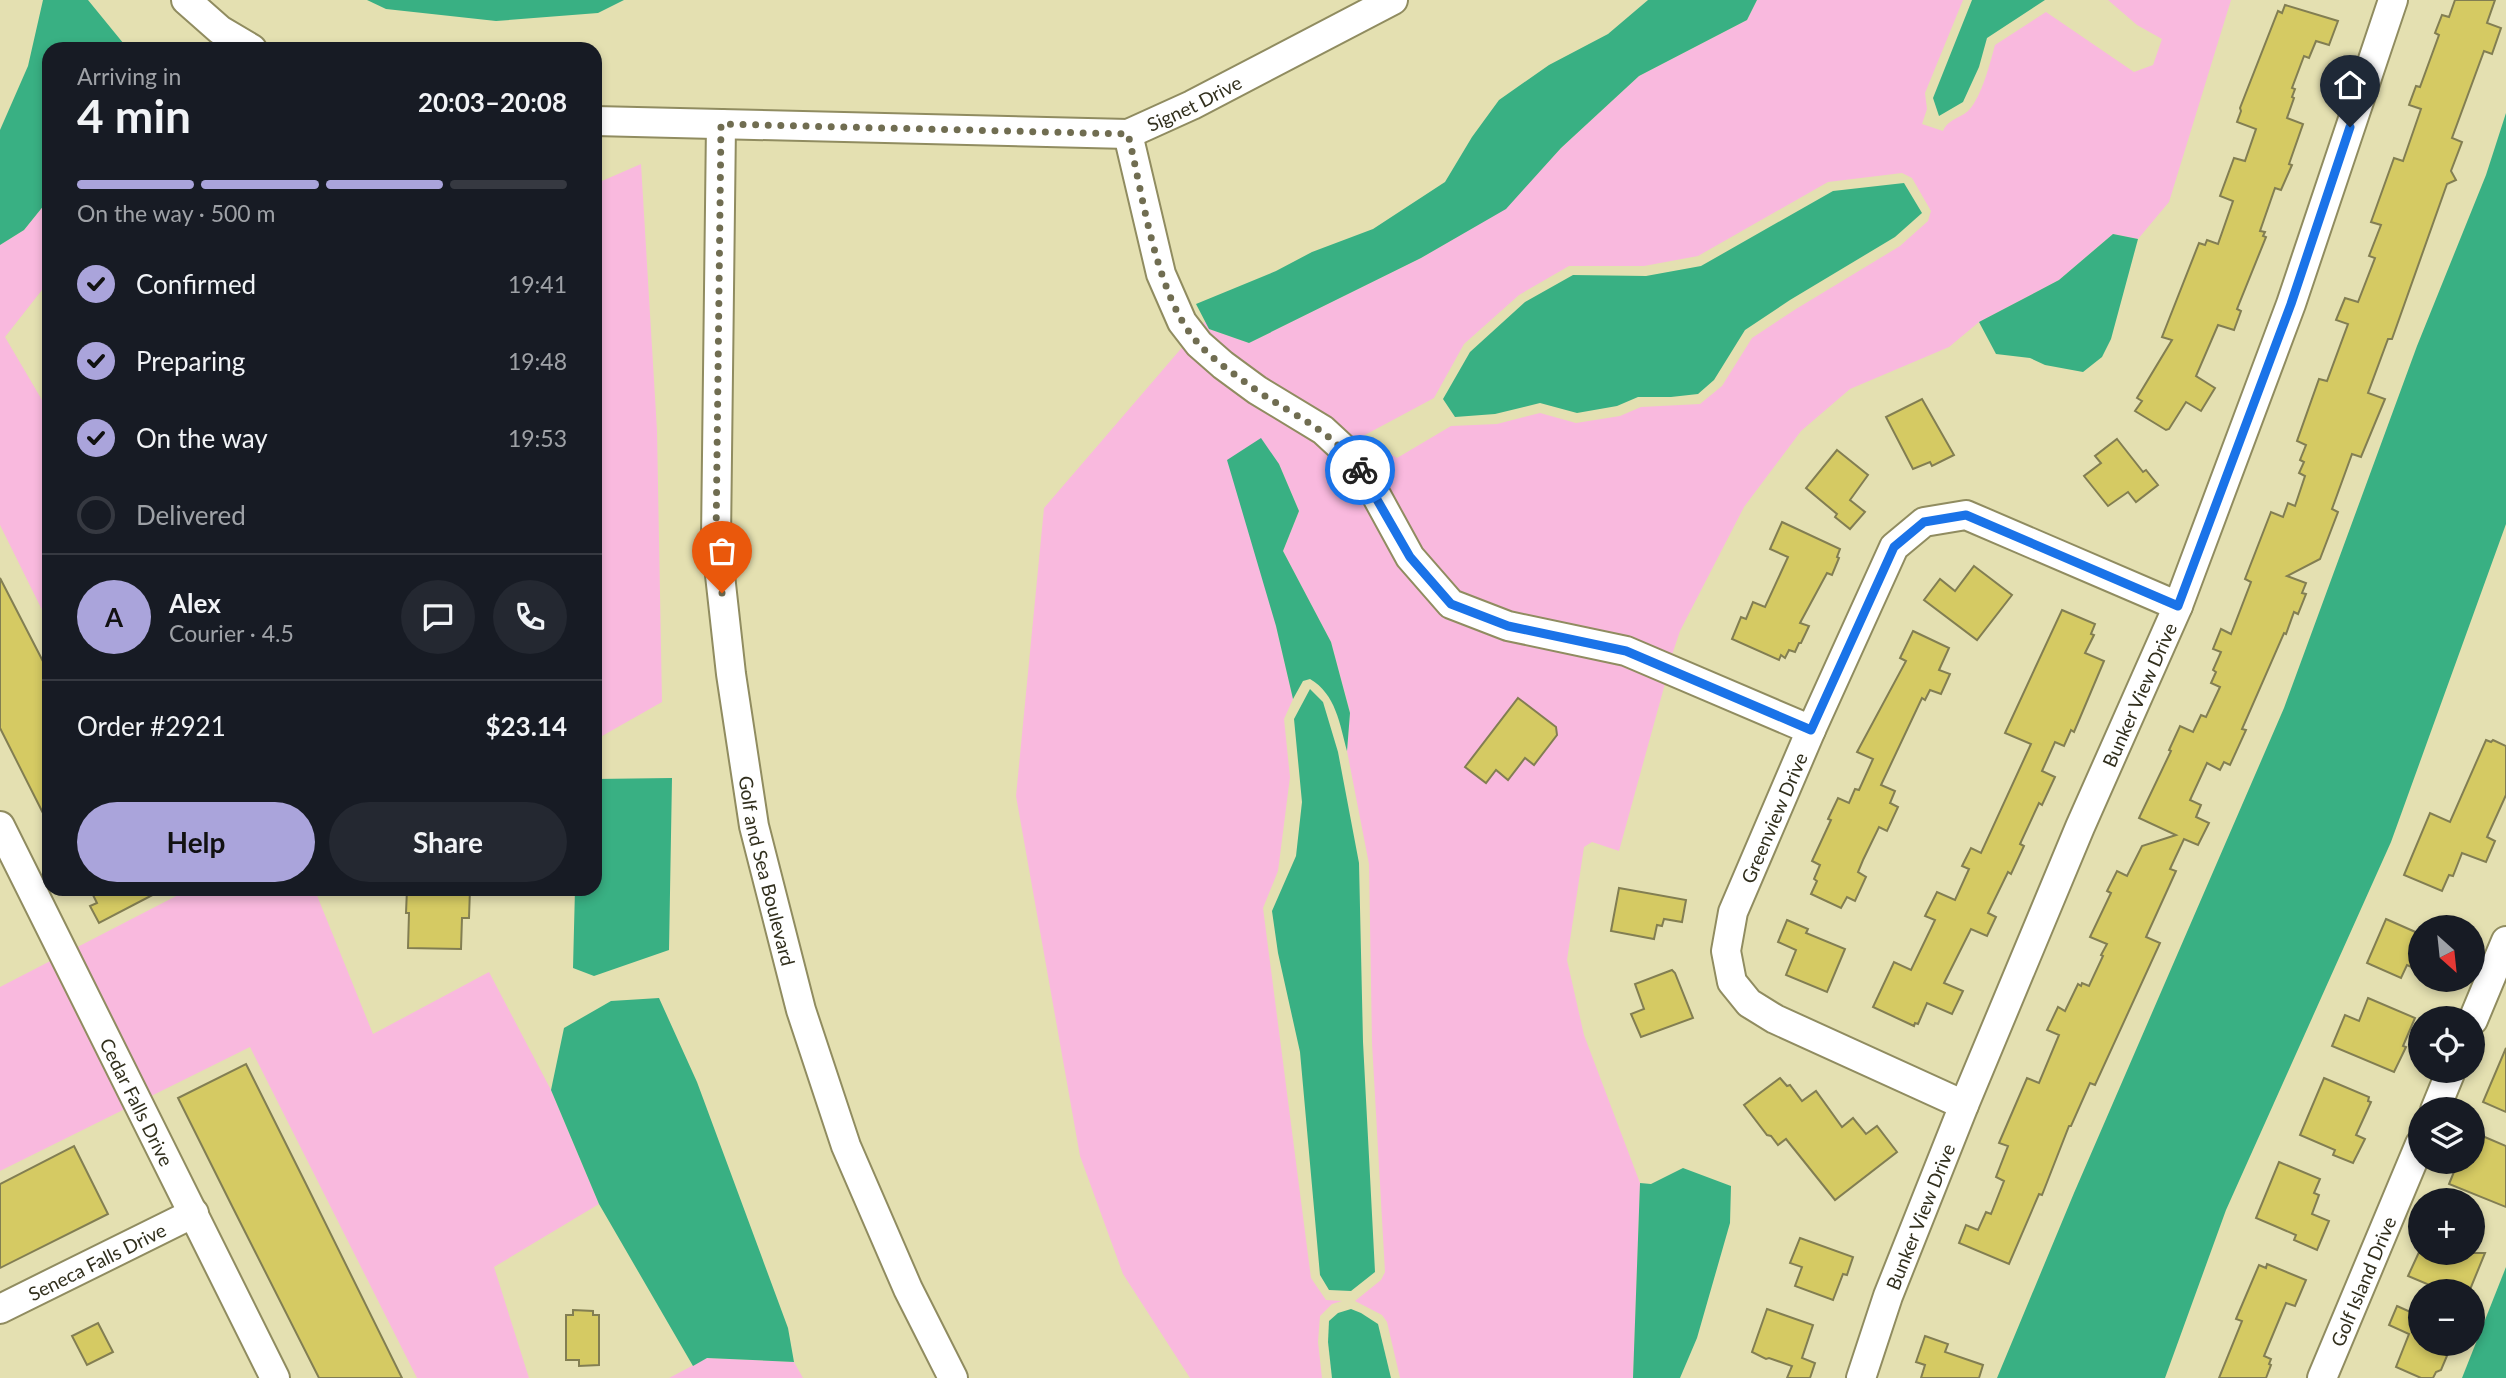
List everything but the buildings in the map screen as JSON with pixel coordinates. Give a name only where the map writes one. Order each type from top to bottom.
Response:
[{"type":"street","points":[[186,0],[220,30],[240,42]]},
{"type":"street","name":"Signet Drive","points":[[721,124],[1128,134],[1192,106],[1394,0]]},
{"type":"street","name":"Bunker View Drive","points":[[1861,1378],[1888,1296],[1965,1105],[2080,827],[2178,606],[2291,304],[2393,0]]},
{"type":"street","points":[[602,121],[721,124]]},
{"type":"street","name":"Golf and Sea Boulevard","points":[[721,124],[716,539],[731,674],[754,826],[801,1010],[846,1146],[908,1289],[953,1378]]},
{"type":"street","points":[[1128,134],[1161,274],[1182,322],[1199,344],[1223,365],[1257,390],[1323,430],[1349,454],[1370,484],[1410,557],[1451,604],[1508,626],[1626,651],[1811,730]]},
{"type":"street","name":"Greenview Drive","points":[[1965,1105],[1775,1019],[1749,1003],[1732,982],[1726,951],[1733,912],[1894,547],[1924,522],[1966,515],[2178,606]]},
{"type":"street","name":"Cedar Falls Drive","points":[[0,827],[275,1378]]},
{"type":"street","points":[[2479,1006],[2506,941]]},
{"type":"street","name":"Golf Island Drive","points":[[2322,1378],[2408,1173]]},
{"type":"street","name":"Seneca Falls Drive","points":[[0,1309],[194,1213]]},
{"type":"shaded area","points":[[43,0],[88,0],[122,42],[42,42],[42,208],[24,230],[0,245],[0,130],[28,66]]},
{"type":"shaded area","points":[[367,0],[624,0],[598,13],[496,21],[386,9]]},
{"type":"shaded area","points":[[1648,0],[1757,0],[1747,20],[1639,76],[1561,148],[1506,209],[1421,258],[1249,343],[1209,329],[1196,304],[1276,271],[1312,252],[1373,229],[1445,182],[1472,137],[1499,100],[1549,65],[1608,34]]},
{"type":"shaded area","points":[[1757,0],[1963,0],[1925,93],[1927,109],[1922,124],[1943,131],[1974,104],[1995,45],[2046,12],[2134,72],[2153,65],[2162,39],[2137,25],[2108,0],[2231,0],[2169,202],[2138,239],[2113,234],[2059,280],[1979,322],[1949,347],[1850,389],[1801,431],[1744,507],[1680,631],[1671,658],[1510,615],[1456,594],[1419,550],[1262,380],[1200,328],[1205,321],[1209,329],[1249,343],[1421,258],[1505,209],[1561,148],[1639,76],[1747,20]],"holes":[[[1902,173],[1912,178],[1931,211],[1928,221],[1900,246],[1752,338],[1722,386],[1700,404],[1641,407],[1620,416],[1576,423],[1540,413],[1497,424],[1451,426],[1397,458],[1363,436],[1434,398],[1464,344],[1519,295],[1569,266],[1644,266],[1698,256],[1828,182]]]},
{"type":"shaded area","points":[[1972,0],[2045,0],[1987,38],[1979,67],[1963,102],[1939,116],[1933,98]]},
{"type":"shaded area","points":[[2506,113],[2506,524],[2391,842],[2226,1210],[2165,1378],[1997,1378],[2284,708],[2417,346],[2486,175]]},
{"type":"shaded area","points":[[641,164],[657,430],[662,702],[602,736],[602,181]]},
{"type":"shaded area","points":[[1904,183],[1922,213],[1895,237],[1745,330],[1714,380],[1698,394],[1638,397],[1617,406],[1577,413],[1540,403],[1495,414],[1455,417],[1443,399],[1470,352],[1525,302],[1573,275],[1646,276],[1701,266],[1833,191]]},
{"type":"shaded area","points":[[42,208],[42,290],[5,337],[42,400],[42,610],[0,525],[0,245],[24,230]]},
{"type":"shaded area","points":[[2113,234],[2138,239],[2111,339],[2102,357],[2083,372],[2045,365],[2030,358],[1996,354],[1979,322],[2059,280]]},
{"type":"shaded area","points":[[1185,344],[1317,440],[1341,462],[1443,611],[1624,662],[1666,680],[1619,851],[1592,842],[1584,847],[1567,960],[1584,1035],[1640,1183],[1633,1378],[1400,1378],[1387,1322],[1382,1315],[1355,1301],[1381,1280],[1385,1272],[1372,1043],[1369,864],[1347,751],[1350,712],[1331,642],[1283,551],[1299,511],[1279,464],[1276,626],[1293,699],[1284,719],[1290,777],[1278,871],[1263,908],[1311,1278],[1326,1300],[1342,1301],[1332,1304],[1320,1316],[1318,1342],[1322,1378],[1190,1378],[1123,1274],[1080,1156],[1016,796],[1044,508]]},
{"type":"shaded area","points":[[1261,438],[1279,464],[1299,511],[1283,551],[1331,642],[1350,713],[1347,751],[1336,711],[1319,685],[1310,679],[1303,681],[1293,699],[1276,626],[1227,460]]},
{"type":"shaded area","points":[[1310,689],[1323,702],[1338,752],[1359,863],[1363,1042],[1375,1272],[1351,1291],[1329,1290],[1320,1275],[1300,1052],[1278,953],[1272,911],[1296,856],[1302,802],[1294,719]]},
{"type":"shaded area","points":[[672,778],[669,950],[594,976],[573,968],[575,896],[602,896],[602,779]]},
{"type":"shaded area","points":[[176,896],[317,896],[373,1034],[489,972],[551,1090],[599,1204],[494,1267],[529,1378],[417,1378],[250,1047],[0,1171],[0,987]]},
{"type":"shaded area","points":[[659,998],[697,1082],[788,1328],[794,1362],[707,1358],[693,1366],[599,1204],[551,1090],[564,1028],[611,1001]]},
{"type":"shaded area","points":[[1683,1168],[1731,1186],[1730,1223],[1697,1338],[1680,1378],[1633,1378],[1640,1183],[1651,1184]]},
{"type":"shaded area","points":[[2506,1267],[2506,1378],[2462,1378],[2471,1356],[2485,1356],[2485,1320]]},
{"type":"shaded area","points":[[1351,1309],[1378,1324],[1391,1378],[1332,1378],[1328,1342],[1329,1321],[1338,1313]]},
{"type":"shaded area","points":[[707,1358],[794,1362],[803,1378],[669,1378]]},
{"type":"way so far","points":[[722,593],[716,539],[721,124],[1128,134],[1161,274],[1182,322],[1199,344],[1223,365],[1257,390],[1323,430],[1349,454],[1360,470]]},
{"type":"route","points":[[1360,470],[1410,557],[1451,604],[1508,626],[1626,651],[1811,730],[1894,547],[1924,522],[1966,515],[2178,606],[2291,304],[2350,127]]}]
